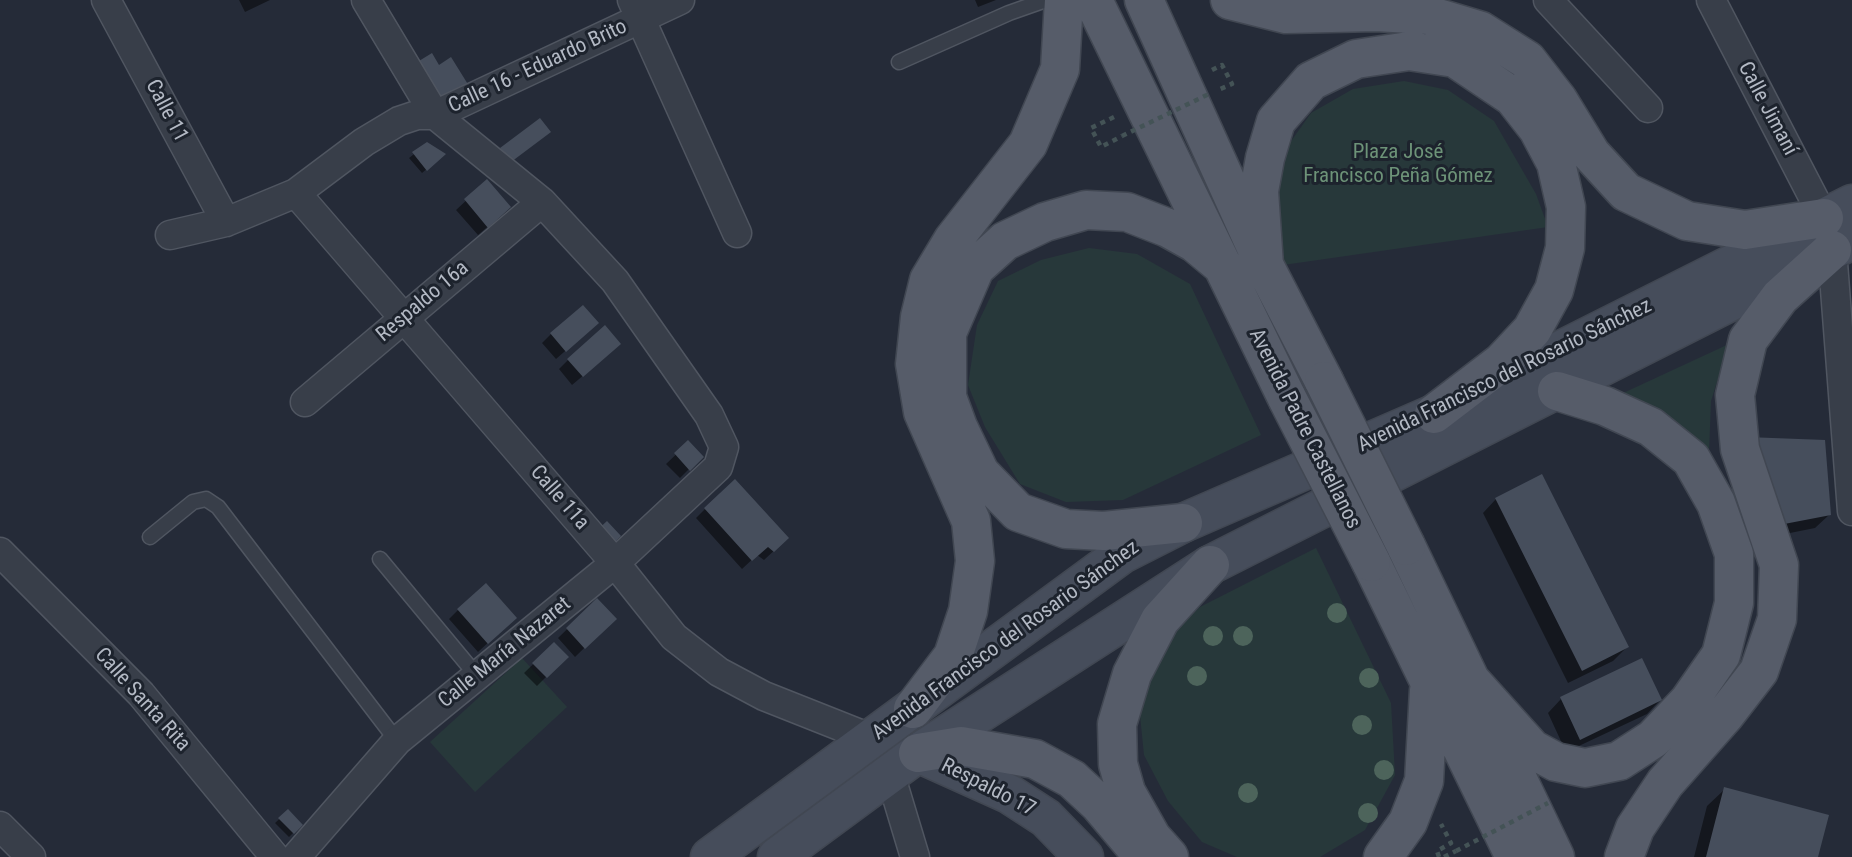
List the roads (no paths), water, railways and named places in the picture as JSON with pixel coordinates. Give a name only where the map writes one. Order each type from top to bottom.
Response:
[{"type":"main road","points":[[913,709],[953,656],[968,611],[975,561],[971,521],[923,412],[915,365],[920,317],[929,280],[953,240],[1028,144],[1059,69],[1064,0]]},
{"type":"main road","name":"Avenida Padre Castellanos","points":[[1093,0],[1515,857]]},
{"type":"main road","name":"Avenida Padre Castellanos","points":[[1144,0],[1264,265],[1406,546],[1555,857]]},
{"type":"main road","points":[[1230,0],[1286,14],[1376,12],[1428,16],[1481,31],[1527,60],[1558,100],[1591,154],[1626,192],[1686,221],[1745,230],[1840,228]]},
{"type":"main road","points":[[1264,265],[1259,191],[1265,158],[1276,121],[1311,81],[1356,59],[1409,51],[1455,58],[1513,97],[1538,129],[1556,163],[1566,207],[1566,248],[1554,290],[1532,330],[1502,362],[1434,414]]},
{"type":"main road","points":[[1182,523],[1104,531],[1066,529],[1018,512],[980,473],[958,427],[947,397],[947,333],[975,268],[1005,241],[1045,222],[1086,210],[1127,212],[1168,228],[1195,243],[1224,267]]},
{"type":"main road","points":[[1624,857],[1635,828],[1665,783],[1726,715],[1759,671],[1777,619],[1779,565],[1740,449],[1735,395],[1748,340],[1780,296],[1840,228]]},
{"type":"main road","name":"Avenida Francisco del Rosario Sánchez","points":[[777,857],[904,764],[1210,565],[1557,391],[1840,228]]},
{"type":"main road","name":"Avenida Francisco del Rosario Sánchez","points":[[710,857],[1122,554],[1182,523],[1434,414],[1840,228]]},
{"type":"main road","points":[[1470,680],[1532,749],[1556,762],[1585,768],[1619,761],[1653,739],[1689,701],[1721,655],[1734,603],[1734,554],[1716,503],[1691,459],[1651,427],[1605,406],[1557,391]]},
{"type":"main road","points":[[1169,857],[1152,838],[1126,793],[1118,764],[1117,724],[1132,674],[1160,621],[1210,565]]},
{"type":"main road","points":[[1383,857],[1408,822],[1424,781],[1429,684]]},
{"type":"main road","points":[[904,764],[961,746],[1035,760],[1072,779],[1099,804],[1143,857]]},
{"type":"main road","name":"Respaldo 17","points":[[904,764],[1009,794],[1046,818],[1084,857]]},
{"type":"street","name":"Calle 11","points":[[106,0],[226,222]]},
{"type":"street","points":[[366,0],[435,115],[542,202]]},
{"type":"street","name":"Calle 16 - Eduardo Brito","points":[[170,235],[226,222],[296,193],[363,142],[399,121],[417,115],[435,115],[636,9],[680,0]]},
{"type":"street","points":[[1548,0],[1648,108]]},
{"type":"street","name":"Calle Jimaní","points":[[1711,0],[1840,228]]},
{"type":"street","points":[[636,9],[737,233]]},
{"type":"street","name":"Calle 11a","points":[[296,193],[615,563],[674,637],[719,672],[764,696],[870,738]]},
{"type":"street","name":"Respaldo 16a","points":[[304,402],[542,202]]},
{"type":"street","name":"Calle María Nazaret","points":[[296,857],[397,741],[615,563],[718,467],[723,458],[724,447],[709,415],[615,281],[542,202]]},
{"type":"street","points":[[1840,228],[1852,510]]},
{"type":"street","name":"Calle Santa Rita","points":[[0,552],[141,694],[275,857]]},
{"type":"street","points":[[904,764],[915,857]]},
{"type":"street","points":[[2,833],[31,857]]},
{"type":"lane","points":[[899,62],[971,29],[1046,0]]},
{"type":"lane","points":[[150,537],[193,502],[206,499],[218,507],[397,741]]},
{"type":"lane","points":[[380,559],[477,676]]},
{"type":"park label","name":"Plaza José Francisco Peña Gómez","points":[[1398,165]]}]
